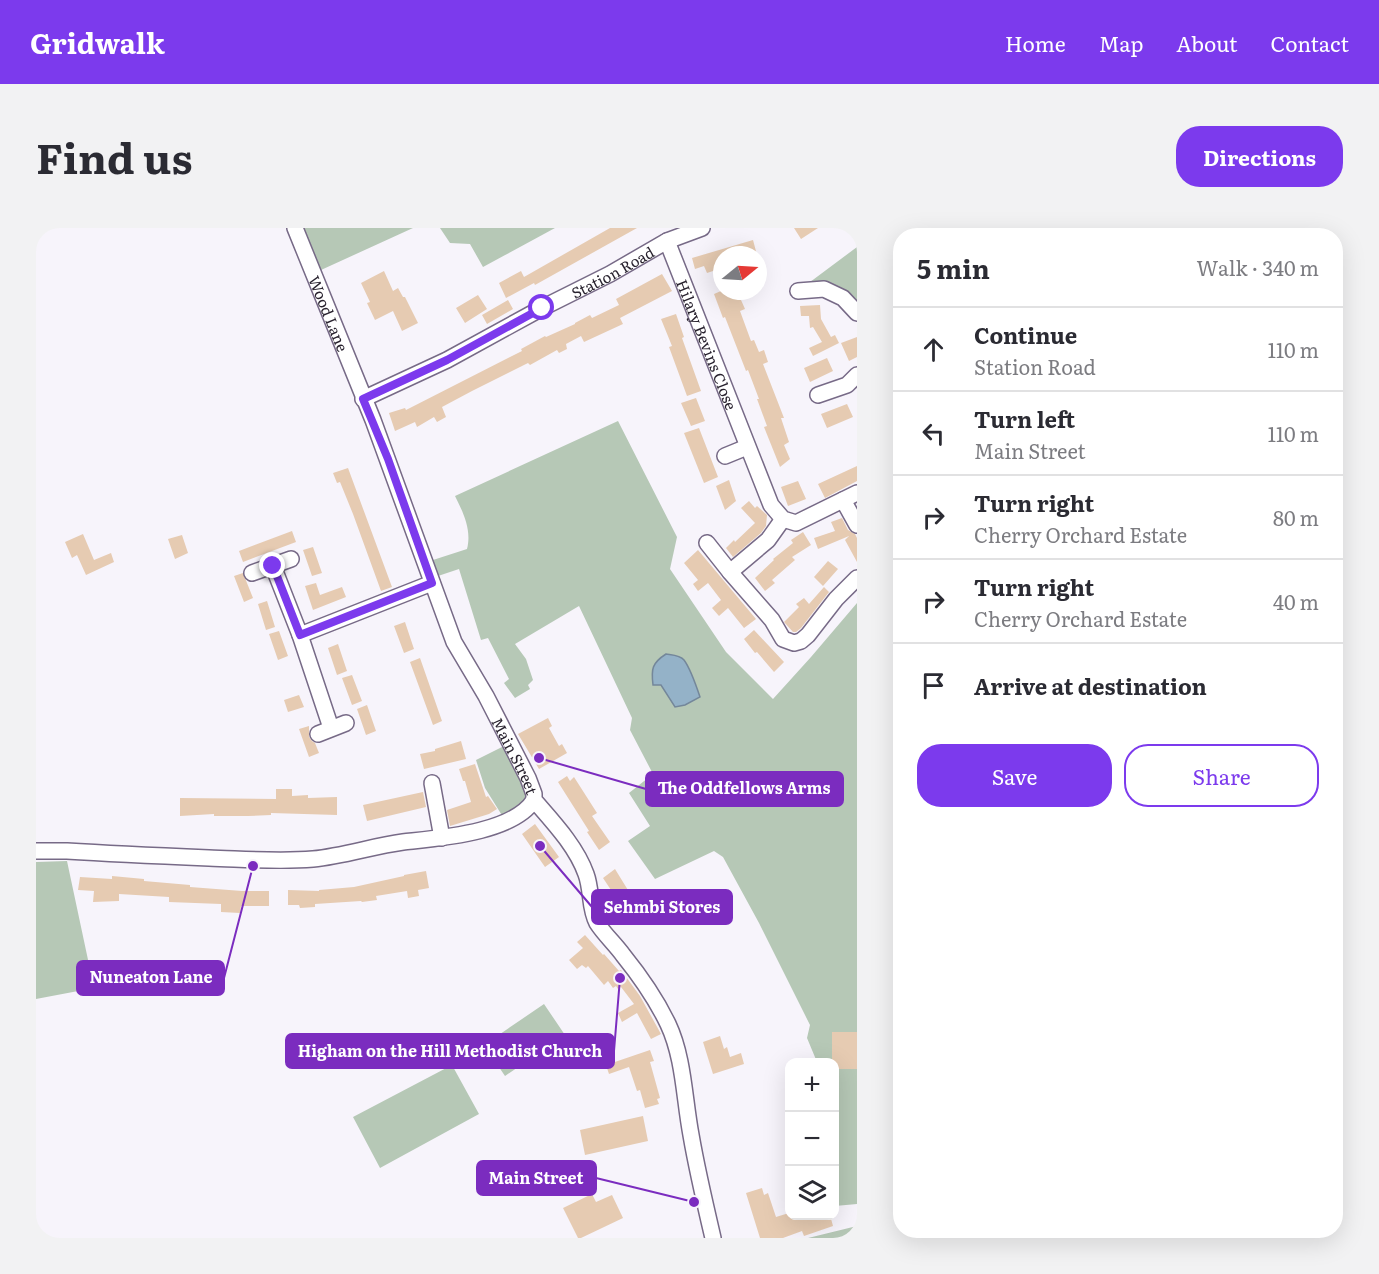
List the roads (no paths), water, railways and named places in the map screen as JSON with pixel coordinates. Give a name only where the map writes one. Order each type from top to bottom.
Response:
[{"type":"street","name":"Wood Lane","points":[[295,228],[363,399]]},
{"type":"street","name":"Station Road","points":[[363,399],[447,360],[667,242],[702,228]]},
{"type":"street","name":"Hilary Bevins Close","points":[[667,242],[771,505],[783,519]]},
{"type":"street","points":[[798,291],[825,289],[843,298],[857,312]]},
{"type":"street","points":[[818,395],[847,385],[857,375]]},
{"type":"street","name":"Main Street","points":[[363,399],[388,459],[454,642],[486,696],[520,762],[532,787],[534,800],[552,819],[579,860],[587,876],[592,910],[597,922],[651,993],[673,1035],[680,1064],[691,1137],[713,1238]]},
{"type":"street","points":[[725,456],[747,447]]},
{"type":"street","points":[[730,572],[768,540],[783,519],[796,523],[850,496],[857,525]]},
{"type":"street","points":[[707,543],[772,620],[783,639],[794,643],[808,635],[836,599],[857,578]]},
{"type":"street","points":[[252,573],[291,559]]},
{"type":"street","points":[[273,566],[332,728]]},
{"type":"street","points":[[300,635],[432,583]]},
{"type":"street","points":[[432,783],[442,838]]},
{"type":"street","points":[[36,852],[67,851],[258,860],[332,856],[395,843],[442,838],[486,829],[524,811],[534,800]]},
{"type":"water","points":[[666,654],[678,656],[684,660],[700,697],[685,705],[675,707],[661,685],[653,685],[654,667],[658,660]]},
{"type":"place","name":"The Oddfellows Arms","points":[[539,758]]},
{"type":"place","name":"Sehmbi Stores","points":[[540,846]]},
{"type":"place","name":"Nuneaton Lane","points":[[253,866]]},
{"type":"place","name":"Higham on the Hill Methodist Church","points":[[620,978]]},
{"type":"place","name":"Main Street","points":[[694,1202]]}]
